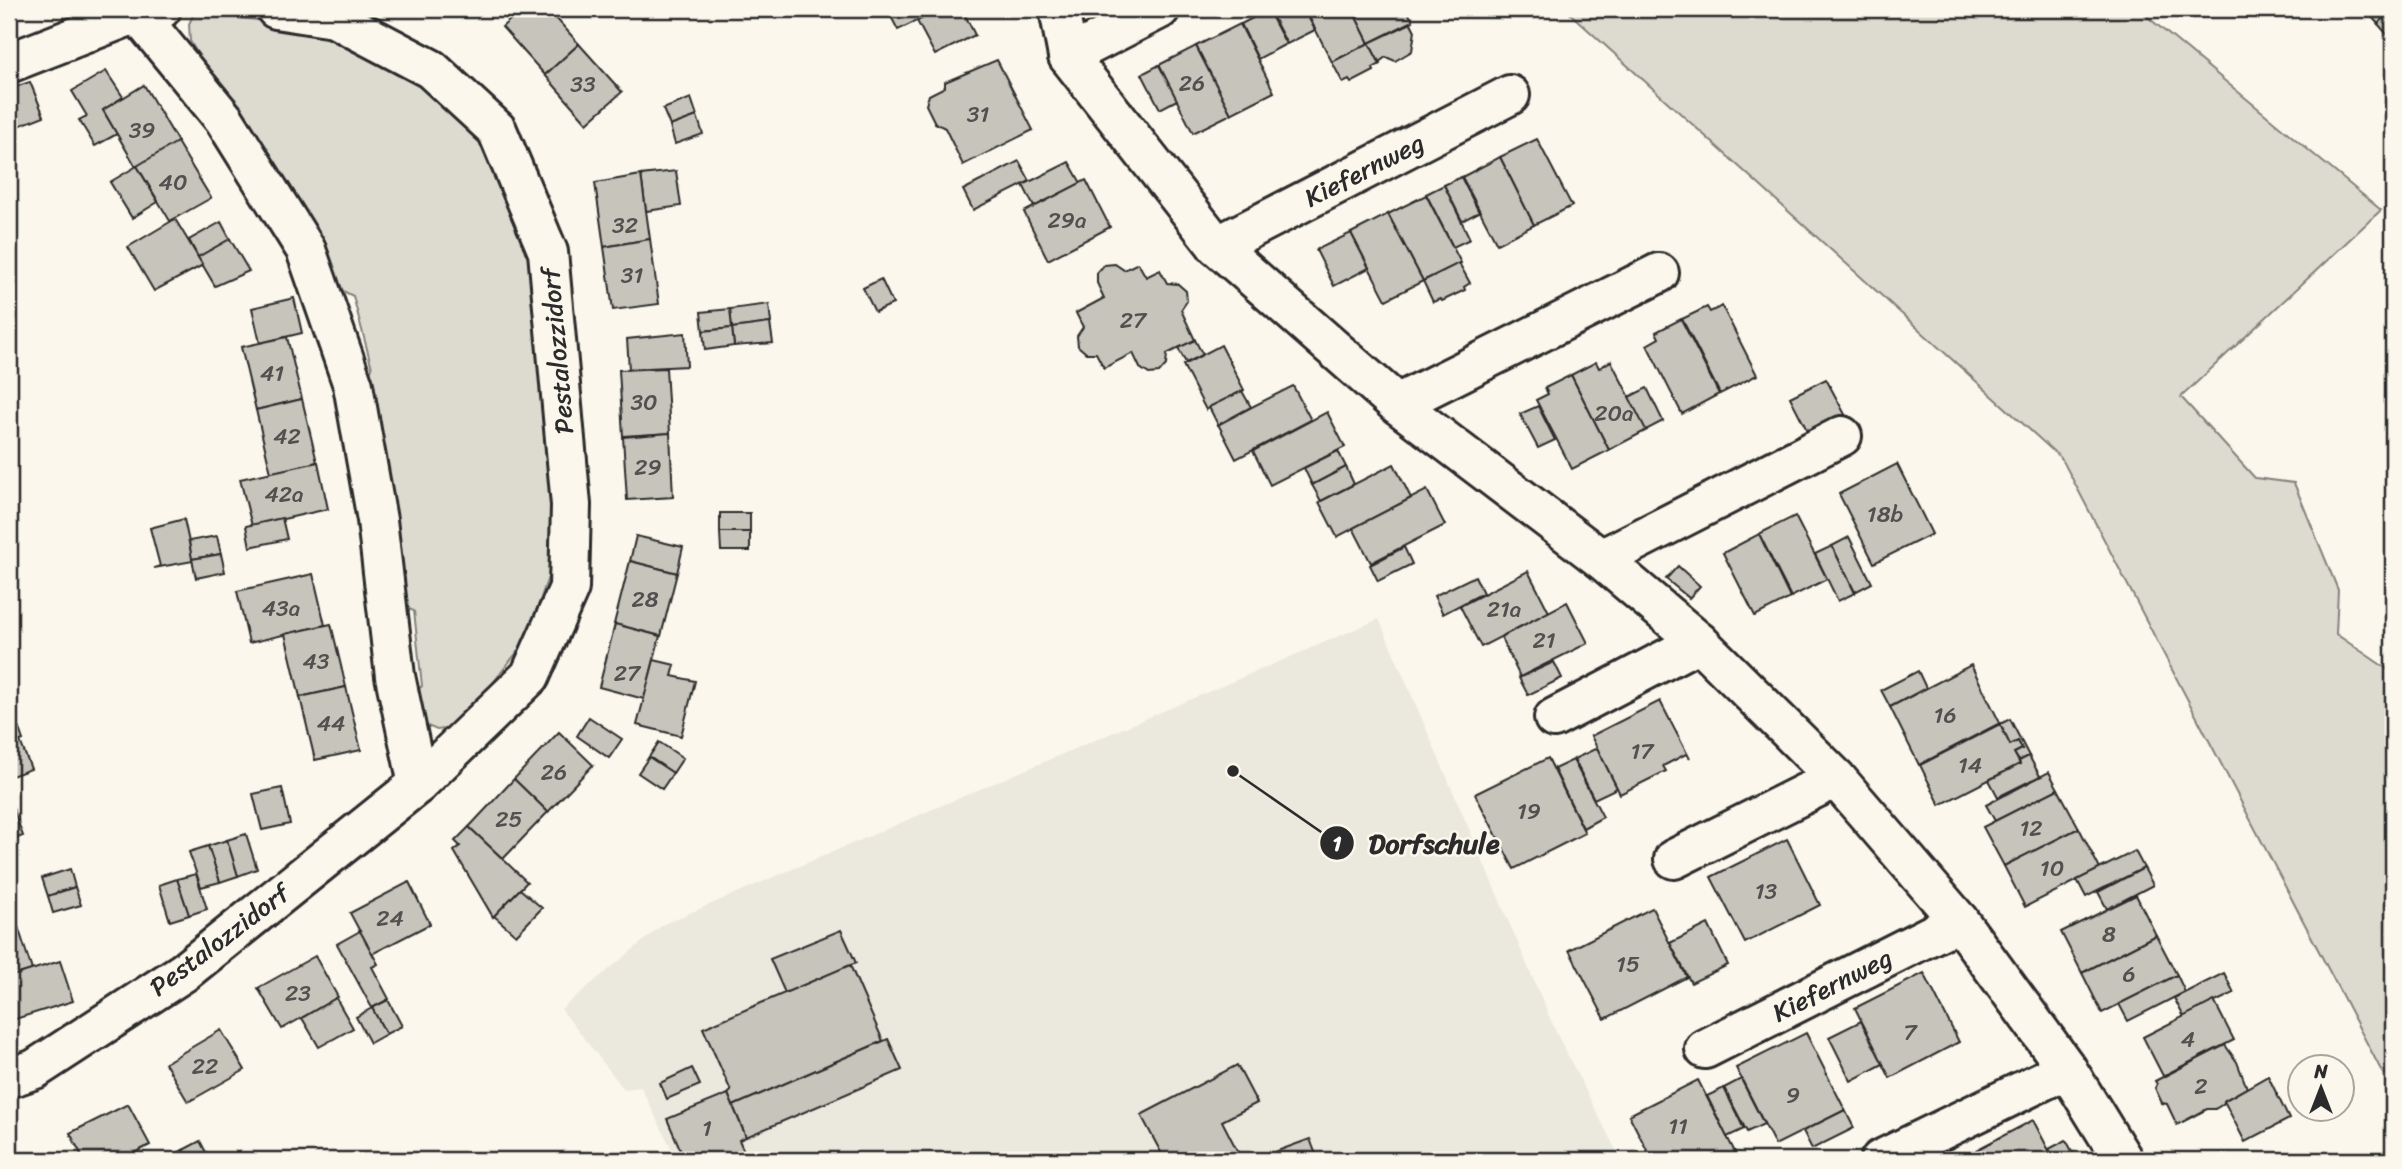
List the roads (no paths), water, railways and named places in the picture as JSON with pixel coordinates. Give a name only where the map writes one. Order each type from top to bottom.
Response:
[{"type":"street","name":"Pestalozzidorf","points":[[9,1078],[35,1069],[184,972],[418,784],[530,676],[569,588],[571,505],[548,252],[497,130],[431,69],[334,18],[276,9]]},
{"type":"street","points":[[1059,9],[1069,56],[1217,246],[1397,404],[1601,559],[1699,642],[1836,778],[1959,920],[2067,1069],[2123,1160]]},
{"type":"street","points":[[1069,56],[1160,9]]},
{"type":"street","points":[[9,63],[149,11],[224,119],[306,250],[354,385],[377,520],[395,676],[418,784]]},
{"type":"street","name":"Kiefernweg","points":[[1217,246],[1510,95]]},
{"type":"street","points":[[1397,404],[1659,273]]},
{"type":"street","points":[[1601,559],[1842,436]]},
{"type":"street","points":[[1553,718],[1699,642]]},
{"type":"street","points":[[1674,859],[1836,778]]},
{"type":"street","name":"Kiefernweg","points":[[1705,1049],[1959,920]]},
{"type":"street","points":[[1880,1160],[2067,1069]]},
{"type":"place","name":"Dorfschule","points":[[1233,771]]}]
